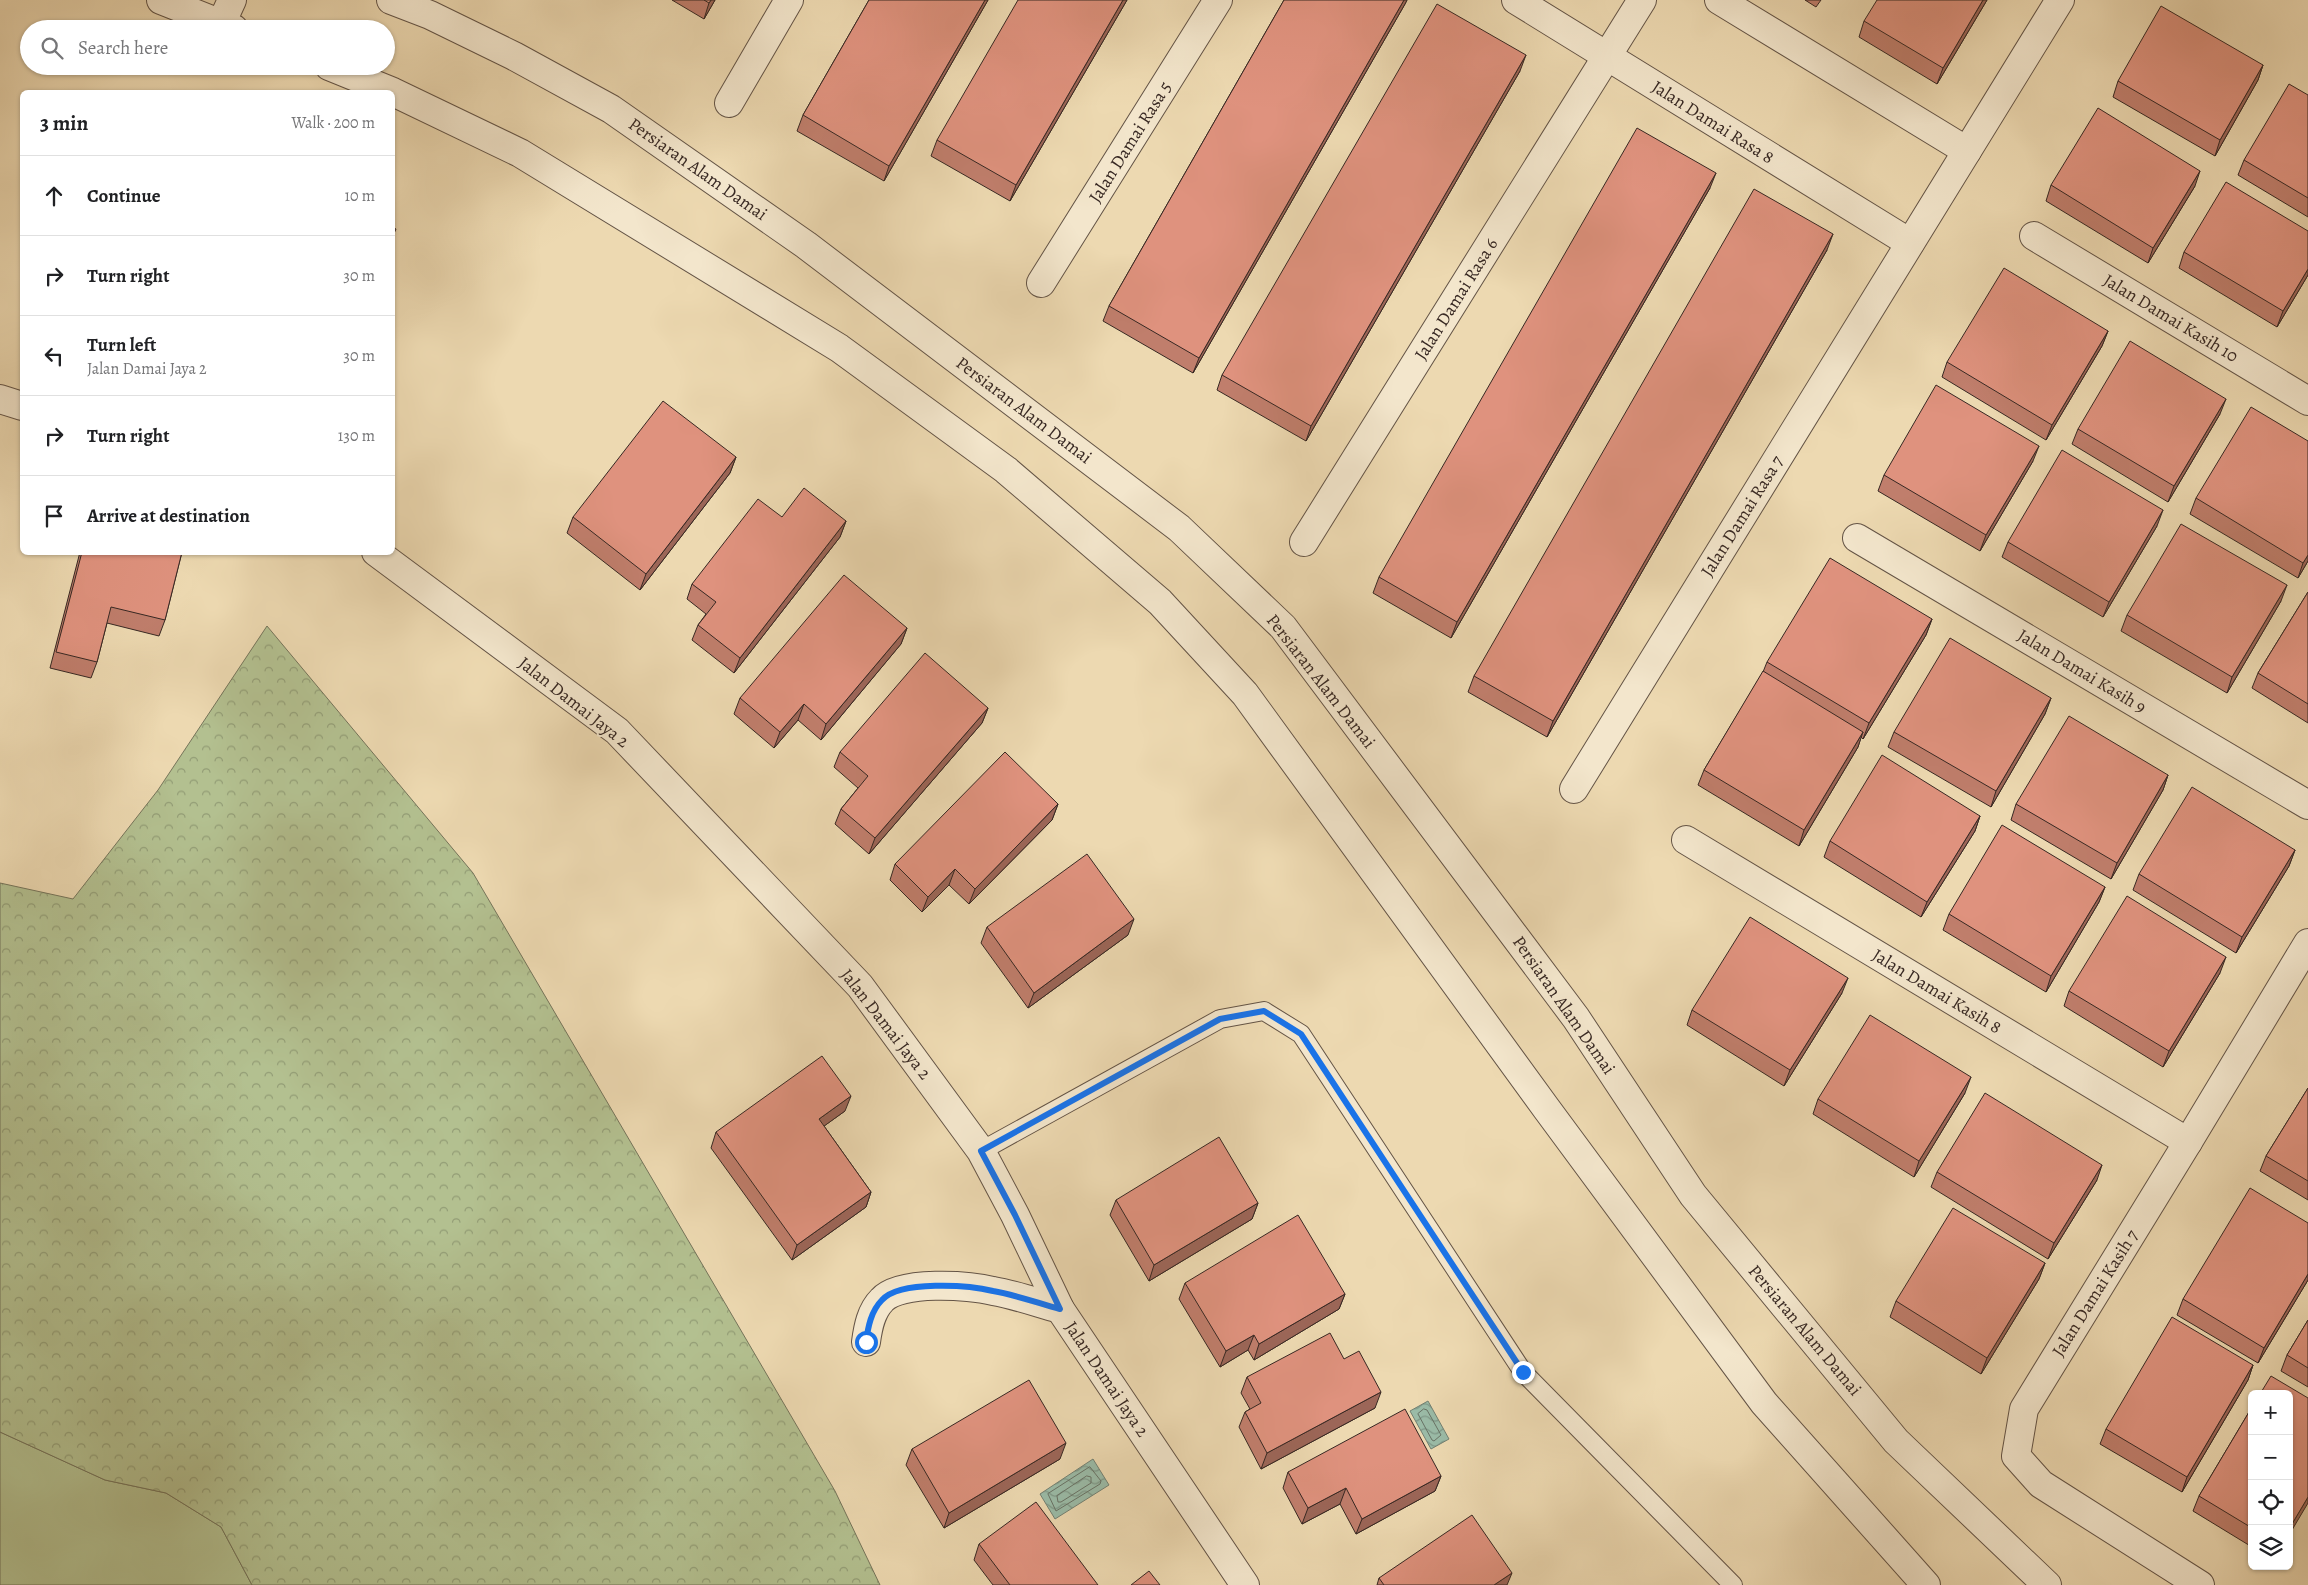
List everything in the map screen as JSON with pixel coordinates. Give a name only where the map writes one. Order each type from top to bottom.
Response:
[{"type":"street","points":[[161,0],[229,17]]},
{"type":"street","name":"Persiaran Alam Damai","points":[[391,0],[430,15],[514,56],[611,109],[814,251],[1179,528],[1283,627],[1576,1018],[1693,1195],[1896,1441],[2047,1585]]},
{"type":"street","points":[[729,103],[789,0]]},
{"type":"street","name":"Jalan Damai Rasa 5","points":[[1042,284],[1218,0]]},
{"type":"street","name":"Jalan Damai Rasa 8","points":[[1516,0],[1910,243]]},
{"type":"street","name":"Jalan Damai Rasa 6","points":[[1304,542],[1642,0]]},
{"type":"street","points":[[1719,0],[1968,151]]},
{"type":"street","name":"Jalan Damai Rasa 7","points":[[1574,789],[2060,0]]},
{"type":"street","points":[[351,75],[388,90]]},
{"type":"street","points":[[395,93],[520,153],[839,348],[1006,470],[1160,602],[1245,694],[1546,1108],[1764,1403],[1926,1585]]},
{"type":"street","name":"Jalan Damai Kasih 10","points":[[2034,236],[2308,401]]},
{"type":"street","points":[[0,399],[20,405]]},
{"type":"street","name":"Jalan Damai Kasih 9","points":[[1857,538],[2308,805]]},
{"type":"street","name":"Jalan Damai Jaya 2","points":[[380,555],[617,731],[860,986],[981,1151],[1015,1215],[1060,1309],[1245,1585]]},
{"type":"street","name":"Jalan Damai Kasih 8","points":[[1686,840],[2188,1142]]},
{"type":"street","name":"Jalan Damai Kasih 7","points":[[2200,1585],[2041,1484],[2016,1456],[2024,1409],[2308,943]]},
{"type":"street","points":[[866,1342],[870,1321],[882,1299],[901,1289],[933,1286],[992,1290],[1060,1309]]},
{"type":"lane","points":[[981,1151],[1220,1019],[1264,1011],[1301,1034],[1523,1372],[1733,1585]]},
{"type":"green space","points":[[267,626],[473,873],[835,1491],[880,1585],[252,1585],[221,1527],[166,1493],[105,1480],[0,1432],[0,883],[73,899],[158,790]]},
{"type":"green space","points":[[0,1432],[105,1480],[166,1493],[221,1527],[252,1585],[0,1585]]},
{"type":"water","points":[[1428,1401],[1449,1439],[1431,1449],[1410,1411]]},
{"type":"water","points":[[1093,1459],[1109,1485],[1055,1519],[1040,1494]]},
{"type":"building","points":[[869,0],[985,0],[889,166],[803,115]]},
{"type":"building","points":[[1018,0],[1123,0],[1016,185],[937,140]]},
{"type":"building","points":[[1284,0],[1404,0],[1199,358],[1109,306]]},
{"type":"building","points":[[1877,0],[1983,0],[1943,68],[1864,21]]},
{"type":"building","points":[[1437,4],[1526,55],[1311,426],[1222,375]]},
{"type":"building","points":[[2161,6],[2263,65],[2220,140],[2118,81]]},
{"type":"building","points":[[2289,84],[2308,95],[2308,198],[2244,160]]},
{"type":"building","points":[[2098,108],[2200,171],[2153,248],[2051,185]]},
{"type":"building","points":[[1637,128],[1716,173],[1457,622],[1379,577]]},
{"type":"building","points":[[2226,182],[2308,231],[2308,269],[2283,311],[2184,252]]},
{"type":"building","points":[[1754,189],[1833,234],[1553,721],[1474,676]]},
{"type":"building","points":[[2004,268],[2108,331],[2052,425],[1947,362]]},
{"type":"building","points":[[2130,341],[2226,399],[2174,486],[2078,429]]},
{"type":"building","points":[[1936,385],[2039,446],[1986,535],[1884,475]]},
{"type":"building","points":[[663,401],[736,457],[646,574],[573,517]]},
{"type":"building","points":[[2251,407],[2308,441],[2308,555],[2303,563],[2196,498]]},
{"type":"building","points":[[2062,450],[2163,510],[2109,602],[2008,542]]},
{"type":"building","points":[[804,488],[846,521],[740,658],[698,625],[716,602],[692,584],[758,499],[782,517]]},
{"type":"building","points":[[2181,524],[2287,585],[2232,677],[2127,615]]},
{"type":"building","points":[[81,555],[181,555],[165,620],[111,607],[97,662],[56,652]]},
{"type":"building","points":[[1830,558],[1932,619],[1869,723],[1767,662]]},
{"type":"building","points":[[844,575],[907,628],[826,724],[804,704],[780,732],[740,698]]},
{"type":"building","points":[[2308,592],[2308,704],[2258,673]]},
{"type":"building","points":[[1950,638],[2051,698],[1996,791],[1894,732]]},
{"type":"building","points":[[925,653],[988,708],[875,838],[841,809],[868,776],[840,752]]},
{"type":"building","points":[[1763,671],[1863,732],[1804,830],[1704,770]]},
{"type":"building","points":[[2069,716],[2168,775],[2117,863],[2016,804]]},
{"type":"building","points":[[1005,752],[1058,804],[975,889],[955,869],[928,897],[895,864]]},
{"type":"building","points":[[1882,755],[1980,816],[1927,902],[1830,841]]},
{"type":"building","points":[[2192,787],[2295,850],[2242,937],[2139,874]]},
{"type":"building","points":[[2002,825],[2105,887],[2051,976],[1949,914]]},
{"type":"building","points":[[1087,854],[1134,919],[1034,993],[987,927]]},
{"type":"building","points":[[2127,896],[2226,957],[2169,1051],[2069,991]]},
{"type":"building","points":[[1750,917],[1848,978],[1790,1070],[1692,1010]]},
{"type":"building","points":[[1870,1015],[1971,1077],[1919,1161],[1818,1099]]},
{"type":"building","points":[[822,1056],[851,1096],[819,1119],[871,1192],[797,1245],[716,1132]]},
{"type":"building","points":[[2308,1088],[2308,1181],[2266,1156]]},
{"type":"building","points":[[1985,1093],[2102,1165],[2054,1243],[1937,1172]]},
{"type":"building","points":[[1219,1137],[1258,1203],[1154,1265],[1116,1200]]},
{"type":"building","points":[[2250,1188],[2308,1223],[2308,1274],[2264,1348],[2183,1299]]},
{"type":"building","points":[[1953,1208],[2045,1263],[1987,1358],[1896,1301]]},
{"type":"building","points":[[1298,1215],[1345,1294],[1259,1344],[1254,1335],[1226,1351],[1185,1283]]},
{"type":"building","points":[[2172,1317],[2253,1365],[2187,1477],[2106,1429]]},
{"type":"building","points":[[2308,1320],[2308,1368],[2287,1355]]},
{"type":"building","points":[[1330,1333],[1344,1359],[1359,1351],[1381,1392],[1267,1453],[1245,1412],[1261,1403],[1247,1377]]},
{"type":"building","points":[[2271,1376],[2308,1398],[2308,1497],[2293,1522],[2293,1390],[2262,1390]]},
{"type":"building","points":[[1029,1380],[1066,1443],[949,1513],[912,1449]]},
{"type":"building","points":[[1405,1409],[1441,1476],[1362,1519],[1346,1488],[1308,1508],[1288,1472]]},
{"type":"building","points":[[2248,1414],[2248,1526],[2199,1496]]},
{"type":"building","points":[[1036,1502],[1098,1585],[1010,1585],[979,1544]]},
{"type":"building","points":[[1472,1515],[1512,1573],[1494,1585],[1384,1585],[1379,1578]]},
{"type":"building","points":[[1149,1571],[1160,1585],[1131,1585]]},
{"type":"route","points":[[866,1342],[870,1321],[882,1299],[901,1289],[933,1286],[992,1290],[1060,1309],[1015,1215],[981,1151],[1220,1019],[1264,1011],[1301,1034],[1523,1372]]}]
